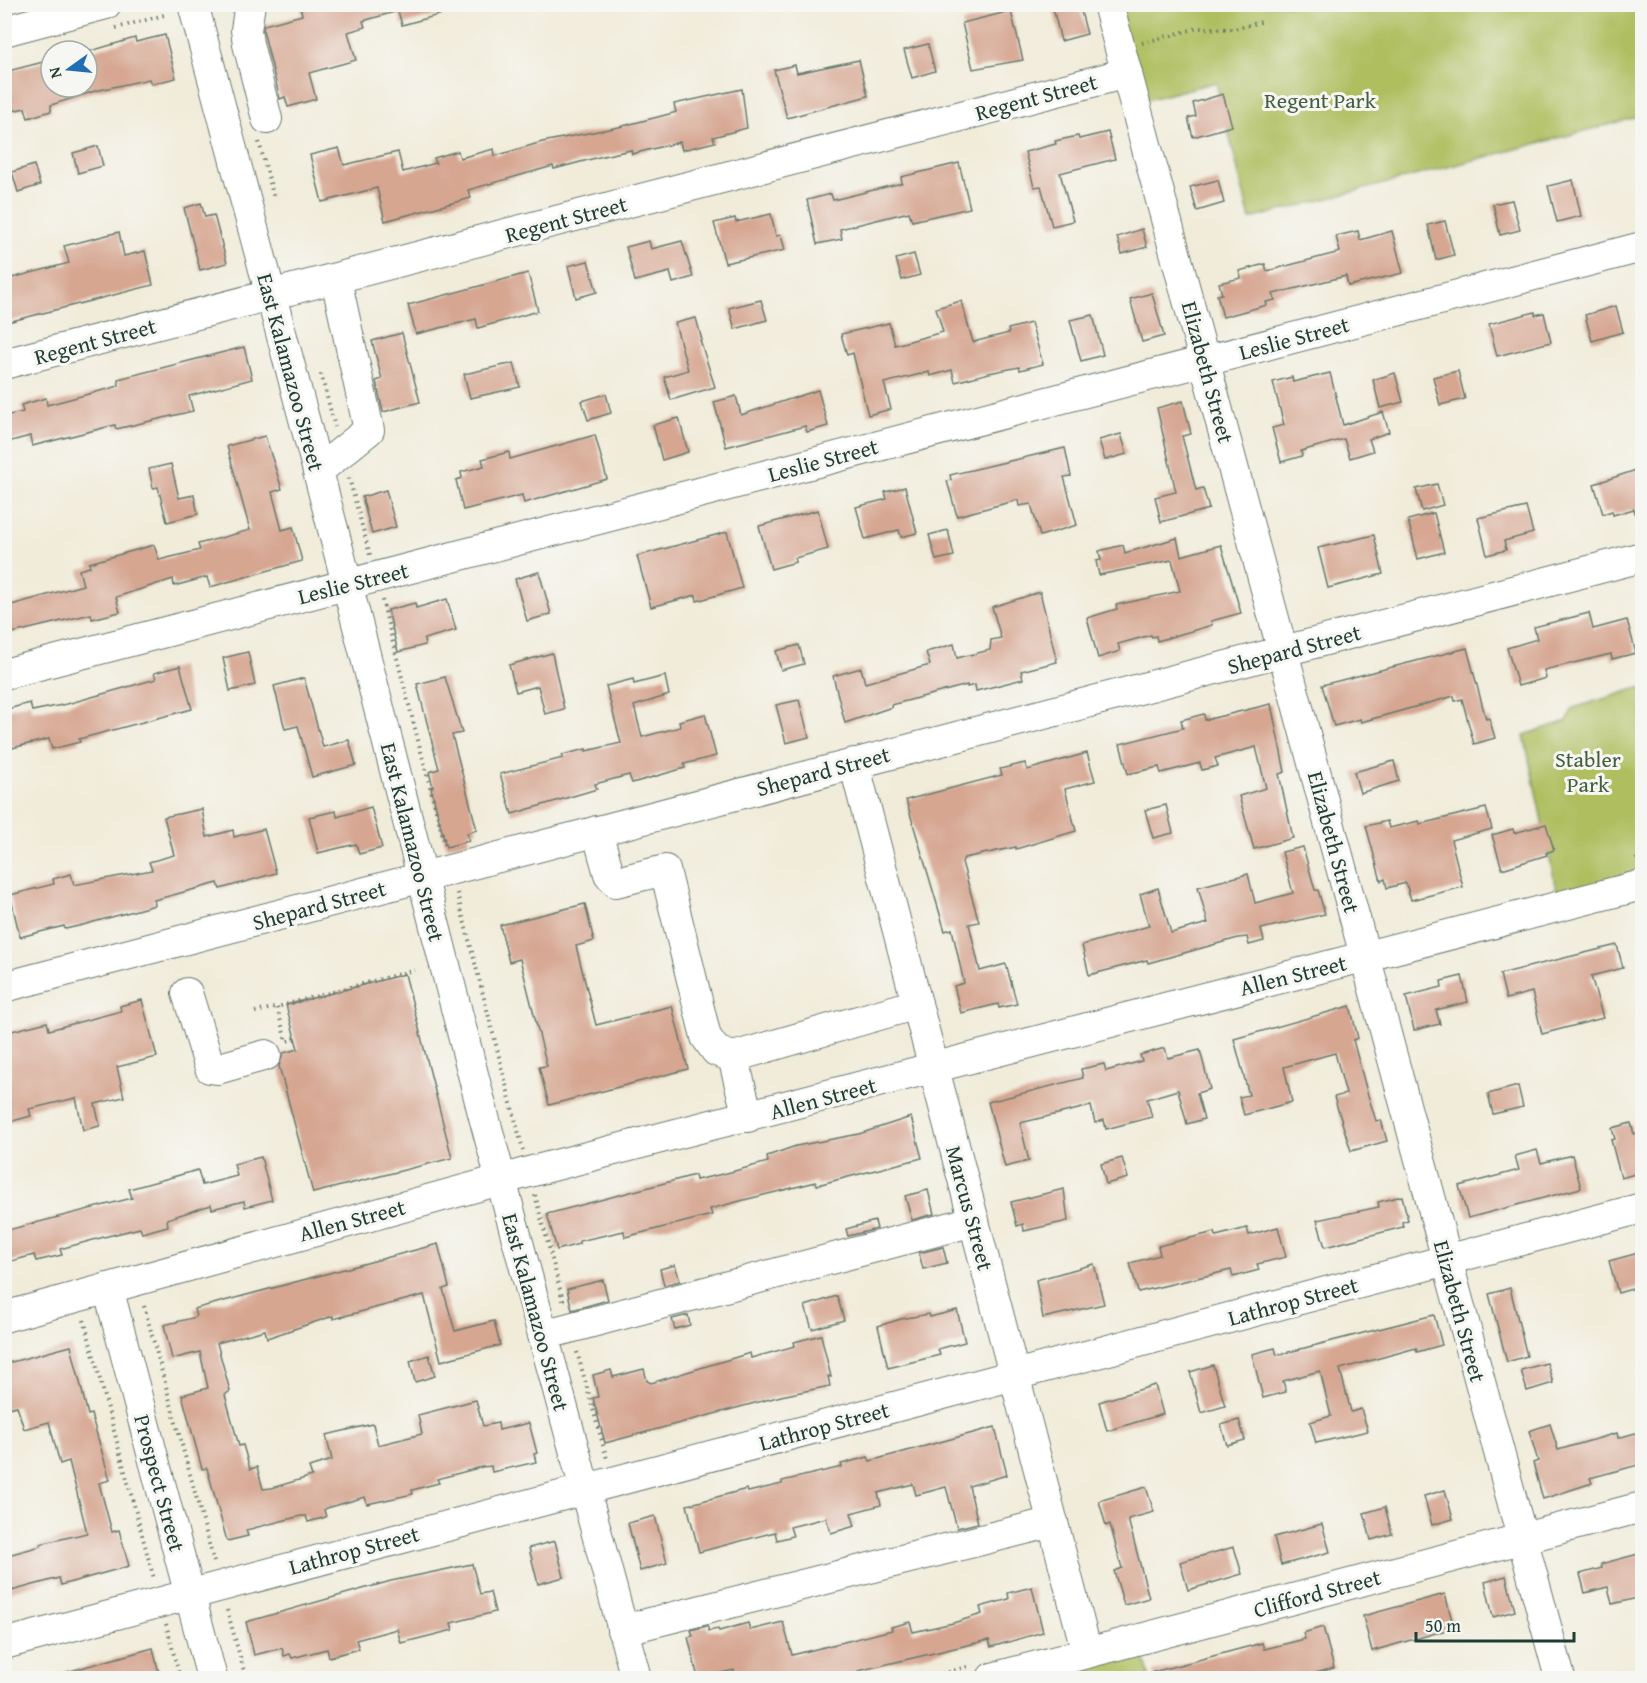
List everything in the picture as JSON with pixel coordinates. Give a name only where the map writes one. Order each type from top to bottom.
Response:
[{"type":"street","points":[[4,32],[106,4]]},
{"type":"street","name":"East Kalamazoo Street","points":[[193,4],[209,65],[259,121],[271,295],[347,585],[437,873],[557,1332],[583,1490],[636,1678]]},
{"type":"street","points":[[250,4],[246,30],[259,121]]},
{"type":"street","name":"Elizabeth Street","points":[[1108,4],[1206,360],[1364,957],[1560,1678]]},
{"type":"street","points":[[209,65],[250,53]]},
{"type":"street","name":"Regent Street","points":[[4,364],[1127,73]]},
{"type":"street","name":"Leslie Street","points":[[4,674],[1642,247]]},
{"type":"street","points":[[318,471],[369,430],[336,279]]},
{"type":"street","name":"Shepard Street","points":[[4,987],[1642,557]]},
{"type":"street","name":"Marcus Street","points":[[854,763],[1087,1653]]},
{"type":"street","points":[[597,831],[609,874],[616,882],[665,870],[706,1037],[716,1051],[733,1057],[917,1004]]},
{"type":"street","name":"Allen Street","points":[[4,1317],[515,1176],[1642,885]]},
{"type":"street","points":[[187,993],[210,1068],[217,1069],[266,1055]]},
{"type":"street","points":[[733,1057],[748,1117]]},
{"type":"street","name":"Lathrop Street","points":[[4,1644],[1642,1208]]},
{"type":"street","points":[[557,1332],[974,1221]]},
{"type":"street","name":"Prospect Street","points":[[108,1288],[212,1678]]},
{"type":"street","name":"Clifford Street","points":[[992,1678],[1642,1507]]},
{"type":"street","points":[[622,1630],[1053,1522]]},
{"type":"path","points":[[259,121],[277,210]]},
{"type":"path","points":[[320,371],[376,577],[437,873],[515,1176],[557,1332],[606,1460]]},
{"type":"path","points":[[255,1012],[414,970]]},
{"type":"path","points":[[277,1006],[286,1041],[295,1039]]},
{"type":"path","points":[[78,1297],[180,1678]]},
{"type":"path","points":[[144,1306],[246,1678]]},
{"type":"green space","name":"Regent Park","points":[[1108,5],[1642,5],[1642,116],[1250,219],[1216,82],[1134,103]]},
{"type":"green space","name":"Stabler Park","points":[[1642,687],[1642,878],[1558,898],[1524,735],[1567,721],[1573,708]]},
{"type":"green space","points":[[1142,1651],[1150,1678],[1040,1678]]},
{"type":"building","points":[[300,4],[457,4],[457,10],[402,25],[398,11],[363,21],[365,27],[348,32],[356,60],[309,73],[316,99],[288,107],[285,97],[280,99],[263,30],[264,25],[302,15]]},
{"type":"building","points":[[1052,4],[1079,4],[1087,34],[1061,41]]},
{"type":"building","points":[[1011,11],[1023,60],[973,69],[962,23]]},
{"type":"building","points":[[165,35],[176,78],[151,84],[149,79],[99,90],[99,48],[135,38],[136,42]]},
{"type":"building","points":[[928,44],[935,71],[912,78],[904,50]]},
{"type":"building","points":[[859,60],[868,96],[787,118],[774,70],[795,65],[797,73]]},
{"type":"building","points":[[39,63],[39,99],[70,99],[51,105],[51,111],[28,118],[25,108],[4,113],[4,72]]},
{"type":"building","points":[[742,89],[747,128],[713,137],[715,142],[682,150],[680,142],[632,154],[631,150],[603,156],[554,169],[553,166],[468,190],[471,198],[385,221],[377,188],[322,202],[310,155],[339,148],[344,165],[398,152],[403,172],[436,163],[434,158],[458,151],[460,158],[494,149],[495,156],[542,142],[619,127],[676,112],[674,104]]},
{"type":"building","points":[[1223,94],[1232,126],[1193,137],[1188,118],[1196,116],[1193,103]]},
{"type":"building","points":[[1108,132],[1115,159],[1060,173],[1073,221],[1052,226],[1041,186],[1034,187],[1025,152],[1056,144],[1055,141],[1078,136],[1079,139]]},
{"type":"building","points":[[98,146],[103,166],[78,173],[73,153]]},
{"type":"building","points":[[959,163],[970,208],[912,221],[909,212],[840,229],[842,239],[817,244],[807,200],[831,194],[833,200],[902,183],[901,177]]},
{"type":"building","points":[[34,165],[40,185],[18,192],[12,172]]},
{"type":"building","points":[[1218,180],[1224,203],[1197,211],[1190,187]]},
{"type":"building","points":[[1573,180],[1581,216],[1557,222],[1548,186]]},
{"type":"building","points":[[1512,200],[1520,230],[1500,235],[1493,204]]},
{"type":"building","points":[[201,203],[205,217],[214,215],[227,263],[200,270],[184,208]]},
{"type":"building","points":[[771,214],[776,236],[781,235],[785,250],[725,263],[714,223],[735,218],[736,222]]},
{"type":"building","points":[[1445,221],[1454,255],[1436,260],[1428,225]]},
{"type":"building","points":[[1142,229],[1147,247],[1122,254],[1117,237]]},
{"type":"building","points":[[1358,231],[1360,240],[1392,231],[1403,273],[1348,286],[1346,276],[1273,294],[1275,300],[1266,302],[1267,305],[1223,317],[1217,295],[1222,294],[1219,283],[1241,278],[1239,271],[1265,264],[1267,271],[1340,252],[1336,236]]},
{"type":"building","points":[[119,232],[124,256],[145,251],[153,285],[4,323],[4,280],[69,263],[64,246]]},
{"type":"building","points":[[649,241],[651,249],[682,241],[693,277],[673,283],[670,272],[635,281],[626,247]]},
{"type":"building","points":[[914,254],[920,275],[902,280],[896,259]]},
{"type":"building","points":[[588,261],[597,292],[576,298],[568,266]]},
{"type":"building","points":[[528,273],[538,311],[478,328],[476,319],[416,334],[408,305]]},
{"type":"building","points":[[1152,293],[1164,336],[1142,342],[1130,299]]},
{"type":"building","points":[[761,300],[767,320],[735,329],[729,308]]},
{"type":"building","points":[[961,301],[973,342],[1009,333],[1008,329],[1031,323],[1043,364],[1020,370],[1019,367],[989,373],[955,382],[952,370],[930,376],[929,372],[884,383],[891,409],[868,415],[853,353],[847,355],[841,334],[889,323],[895,345],[943,332],[936,308]]},
{"type":"building","points":[[1616,306],[1623,332],[1592,341],[1585,315]]},
{"type":"building","points":[[1535,312],[1535,315],[1544,313],[1551,342],[1497,356],[1489,324]]},
{"type":"building","points":[[1093,315],[1103,355],[1081,361],[1070,320]]},
{"type":"building","points":[[696,318],[702,340],[700,340],[715,387],[671,400],[664,377],[688,370],[675,323]]},
{"type":"building","points":[[402,333],[420,402],[383,412],[376,381],[382,379],[372,341]]},
{"type":"building","points":[[244,347],[252,379],[189,396],[193,411],[116,429],[115,425],[32,446],[30,436],[4,443],[4,416],[23,412],[21,405],[46,398],[47,405],[119,386],[118,379]]},
{"type":"building","points":[[514,363],[520,387],[470,398],[464,374]]},
{"type":"building","points":[[1458,371],[1465,399],[1440,405],[1433,377]]},
{"type":"building","points":[[1330,373],[1343,425],[1383,412],[1389,432],[1369,439],[1373,451],[1350,458],[1344,439],[1301,451],[1302,456],[1281,462],[1272,428],[1284,425],[1273,382],[1292,377],[1293,382]]},
{"type":"building","points":[[1395,373],[1403,402],[1380,408],[1373,380]]},
{"type":"building","points":[[818,390],[828,426],[807,432],[805,426],[726,447],[714,402],[736,396],[741,415]]},
{"type":"building","points":[[606,394],[611,413],[588,420],[582,401]]},
{"type":"building","points":[[1183,401],[1191,434],[1182,436],[1196,490],[1203,488],[1209,509],[1161,522],[1155,497],[1176,492],[1157,408]]},
{"type":"building","points":[[679,418],[688,452],[662,460],[653,425]]},
{"type":"building","points":[[1121,434],[1127,454],[1105,460],[1099,440]]},
{"type":"building","points":[[595,435],[607,479],[524,503],[522,495],[463,510],[456,480],[462,478],[461,472],[484,466],[482,459],[509,452],[510,459]]},
{"type":"building","points":[[265,436],[282,489],[272,492],[282,530],[293,527],[302,561],[210,587],[207,577],[174,586],[173,579],[116,597],[120,612],[92,619],[91,614],[4,635],[4,607],[83,585],[79,570],[90,567],[89,563],[154,545],[159,560],[200,550],[198,544],[250,530],[227,446]]},
{"type":"building","points":[[1065,448],[1071,476],[1064,477],[1077,525],[1040,536],[1031,504],[1019,506],[1018,500],[957,516],[947,481],[951,480],[950,475]]},
{"type":"building","points":[[171,464],[179,498],[194,495],[198,514],[167,522],[158,487],[153,488],[149,469]]},
{"type":"building","points":[[1642,468],[1642,520],[1637,520],[1634,509],[1613,515],[1612,511],[1603,514],[1594,484]]},
{"type":"building","points":[[1437,484],[1443,505],[1422,511],[1416,489]]},
{"type":"building","points":[[905,487],[917,533],[901,537],[899,530],[865,539],[856,507],[887,499],[885,492]]},
{"type":"building","points":[[386,490],[396,527],[372,534],[362,497]]},
{"type":"building","points":[[1526,507],[1533,533],[1504,541],[1506,550],[1487,555],[1478,518]]},
{"type":"building","points":[[818,510],[828,549],[795,558],[796,562],[771,569],[759,526]]},
{"type":"building","points":[[1434,513],[1444,552],[1418,559],[1408,520]]},
{"type":"building","points":[[948,530],[954,556],[936,560],[929,535]]},
{"type":"building","points":[[727,532],[742,588],[697,601],[696,595],[651,607],[637,556]]},
{"type":"building","points":[[1374,535],[1383,574],[1328,588],[1318,548]]},
{"type":"building","points":[[1177,538],[1181,556],[1221,545],[1241,613],[1211,621],[1212,625],[1157,641],[1156,636],[1151,635],[1118,644],[1120,651],[1098,658],[1087,618],[1117,609],[1116,605],[1180,591],[1172,560],[1099,575],[1096,561],[1101,560],[1099,551],[1123,545],[1125,553]]},
{"type":"building","points":[[539,572],[551,614],[527,621],[515,579]]},
{"type":"building","points":[[1040,592],[1057,662],[1021,671],[1023,679],[976,691],[975,685],[967,687],[967,685],[891,705],[892,707],[845,723],[833,676],[861,668],[865,683],[930,665],[926,652],[954,644],[957,658],[990,650],[991,640],[1001,638],[992,607]]},
{"type":"building","points":[[447,599],[456,630],[424,639],[425,645],[398,652],[388,610],[415,603],[416,608]]},
{"type":"building","points":[[1589,613],[1593,629],[1627,620],[1636,653],[1612,659],[1611,654],[1544,670],[1546,678],[1518,686],[1507,648],[1537,639],[1534,627]]},
{"type":"building","points":[[799,645],[804,664],[781,670],[776,651]]},
{"type":"building","points":[[1467,648],[1486,719],[1489,718],[1495,738],[1474,744],[1462,699],[1455,701],[1454,696],[1361,722],[1360,719],[1334,726],[1322,685]]},
{"type":"building","points":[[248,652],[255,685],[230,691],[223,658]]},
{"type":"building","points":[[552,653],[564,709],[545,714],[538,686],[516,692],[509,665]]},
{"type":"building","points":[[180,666],[192,709],[79,739],[80,742],[52,749],[49,739],[4,750],[4,710],[30,703],[32,711],[67,704],[156,679],[154,673]]},
{"type":"building","points":[[665,676],[669,695],[634,706],[642,737],[680,727],[679,721],[705,714],[716,756],[684,764],[685,768],[632,783],[629,775],[595,784],[597,789],[512,814],[500,774],[563,758],[562,755],[621,743],[606,686],[633,679],[634,684]]},
{"type":"building","points":[[445,677],[462,733],[452,735],[477,830],[467,833],[469,841],[446,847],[429,772],[439,769],[417,684]]},
{"type":"building","points":[[304,678],[323,747],[349,740],[356,765],[312,777],[298,726],[285,729],[274,686]]},
{"type":"building","points":[[799,700],[809,737],[786,743],[776,705]]},
{"type":"building","points":[[1271,704],[1285,772],[1279,774],[1293,838],[1254,849],[1239,796],[1266,788],[1256,747],[1215,758],[1218,766],[1202,770],[1200,763],[1161,773],[1159,767],[1128,774],[1120,744],[1183,728],[1181,720],[1204,714],[1205,720]]},
{"type":"building","points":[[1087,753],[1095,781],[1065,789],[1076,831],[1016,849],[1016,847],[964,858],[962,862],[979,922],[969,924],[980,971],[1006,964],[1017,1004],[999,1008],[998,1004],[961,1013],[954,986],[964,983],[952,929],[945,931],[906,800],[1002,775],[1000,769],[1025,763],[1027,770]]},
{"type":"building","points":[[1394,761],[1399,781],[1360,793],[1354,772]]},
{"type":"building","points":[[1166,805],[1173,833],[1153,838],[1145,810]]},
{"type":"building","points":[[371,807],[382,848],[359,854],[356,844],[318,853],[309,817],[336,811],[337,817]]},
{"type":"building","points":[[1486,808],[1492,829],[1451,840],[1463,887],[1411,900],[1406,883],[1387,888],[1385,879],[1381,881],[1366,826],[1387,821],[1389,828],[1419,821],[1420,824]]},
{"type":"building","points":[[202,809],[207,837],[233,830],[234,837],[264,829],[276,873],[220,889],[218,883],[154,900],[155,905],[83,925],[65,929],[64,926],[20,937],[10,895],[54,884],[53,879],[71,874],[74,885],[152,870],[149,862],[174,855],[164,817]]},
{"type":"building","points":[[1546,824],[1554,850],[1546,853],[1547,855],[1502,869],[1492,835],[1513,829],[1514,833]]},
{"type":"building","points":[[1303,847],[1315,890],[1318,890],[1325,914],[1261,929],[1264,941],[1249,945],[1247,937],[1238,938],[1148,963],[1147,960],[1089,975],[1082,945],[1149,926],[1140,894],[1158,888],[1171,933],[1208,923],[1198,887],[1248,874],[1255,903],[1293,893],[1282,852]]},
{"type":"building","points":[[585,904],[594,941],[576,946],[596,1025],[672,1006],[688,1069],[549,1105],[539,1067],[547,1066],[520,959],[509,962],[500,925]]},
{"type":"building","points":[[1617,945],[1623,968],[1591,976],[1603,1018],[1542,1034],[1532,992],[1506,999],[1500,974]]},
{"type":"building","points":[[405,974],[452,1158],[313,1193],[279,1066],[283,1053],[298,1049],[286,1005]]},
{"type":"building","points":[[1462,976],[1468,1002],[1436,1010],[1440,1024],[1414,1030],[1406,996],[1442,987],[1441,981]]},
{"type":"building","points":[[142,1000],[157,1057],[117,1067],[124,1097],[95,1104],[100,1126],[83,1130],[76,1098],[29,1109],[31,1116],[9,1122],[4,1106],[4,1033],[47,1022],[49,1030],[121,1011],[120,1006]]},
{"type":"building","points":[[1350,1006],[1358,1038],[1353,1040],[1367,1092],[1376,1121],[1381,1120],[1387,1141],[1351,1151],[1334,1097],[1346,1094],[1335,1053],[1284,1067],[1292,1102],[1244,1115],[1239,1097],[1249,1095],[1234,1039]]},
{"type":"building","points":[[1165,1048],[1168,1058],[1200,1050],[1210,1089],[1197,1093],[1204,1119],[1187,1124],[1178,1090],[1147,1099],[1152,1117],[1106,1129],[1104,1120],[1095,1123],[1091,1106],[1020,1123],[1029,1161],[1005,1167],[988,1102],[1083,1078],[1081,1069],[1104,1064],[1106,1071],[1142,1061],[1140,1055]]},
{"type":"building","points":[[1518,1086],[1523,1107],[1493,1114],[1488,1094]]},
{"type":"building","points":[[911,1117],[922,1158],[710,1209],[712,1215],[625,1237],[624,1231],[579,1241],[579,1244],[557,1250],[547,1214],[695,1175],[696,1180],[727,1173],[768,1162],[767,1156],[796,1146],[859,1134]]},
{"type":"building","points":[[1631,1123],[1634,1134],[1642,1131],[1642,1172],[1621,1178],[1611,1140],[1615,1139],[1612,1128]]},
{"type":"building","points":[[1537,1150],[1541,1163],[1572,1155],[1581,1188],[1468,1218],[1459,1186],[1519,1170],[1515,1156]]},
{"type":"building","points":[[261,1157],[272,1200],[245,1207],[244,1201],[212,1209],[211,1205],[167,1219],[168,1226],[142,1233],[140,1228],[104,1237],[60,1249],[62,1255],[36,1261],[34,1255],[4,1263],[4,1231],[132,1198],[129,1189],[198,1170],[202,1185],[237,1176],[234,1164]]},
{"type":"building","points":[[1122,1158],[1128,1178],[1106,1184],[1101,1164]]},
{"type":"building","points":[[1064,1189],[1068,1221],[1024,1231],[1023,1224],[1017,1226],[1011,1202]]},
{"type":"building","points":[[928,1190],[934,1214],[912,1220],[905,1196]]},
{"type":"building","points":[[1402,1196],[1408,1220],[1402,1222],[1403,1227],[1325,1247],[1317,1220],[1379,1207],[1378,1202]]},
{"type":"building","points":[[875,1221],[877,1229],[848,1236],[846,1229]]},
{"type":"building","points":[[1278,1227],[1286,1257],[1257,1264],[1259,1270],[1233,1277],[1231,1270],[1138,1292],[1130,1263],[1160,1255],[1158,1246],[1215,1232],[1216,1236],[1247,1228],[1249,1235]]},
{"type":"building","points":[[438,1244],[449,1287],[443,1289],[455,1331],[494,1321],[500,1345],[441,1361],[424,1295],[333,1319],[333,1316],[267,1338],[265,1330],[217,1343],[230,1391],[225,1395],[239,1446],[243,1445],[250,1469],[257,1467],[263,1489],[272,1488],[312,1476],[309,1467],[332,1460],[326,1435],[373,1424],[378,1445],[422,1434],[418,1415],[476,1400],[483,1426],[498,1423],[499,1430],[529,1423],[537,1453],[534,1454],[536,1462],[492,1472],[491,1466],[482,1467],[437,1479],[439,1483],[412,1490],[413,1494],[367,1504],[365,1497],[327,1508],[324,1510],[326,1517],[308,1522],[306,1516],[301,1516],[246,1530],[248,1536],[227,1541],[207,1468],[202,1469],[182,1395],[208,1388],[200,1352],[172,1359],[164,1325],[196,1317],[194,1309]]},
{"type":"building","points":[[943,1247],[947,1263],[923,1269],[919,1253]]},
{"type":"building","points":[[1642,1252],[1642,1286],[1618,1293],[1609,1261]]},
{"type":"building","points":[[1094,1264],[1104,1304],[1043,1318],[1036,1280]]},
{"type":"building","points":[[675,1265],[680,1281],[664,1285],[660,1269]]},
{"type":"building","points":[[603,1280],[608,1300],[572,1310],[567,1289]]},
{"type":"building","points":[[1510,1288],[1527,1356],[1507,1362],[1489,1294]]},
{"type":"building","points":[[837,1296],[844,1320],[812,1329],[805,1306]]},
{"type":"building","points":[[957,1310],[965,1342],[938,1349],[940,1355],[888,1368],[878,1326],[901,1319],[929,1314],[930,1317]]},
{"type":"building","points":[[688,1315],[690,1325],[675,1329],[672,1319]]},
{"type":"building","points":[[1434,1315],[1442,1345],[1417,1352],[1416,1348],[1340,1369],[1351,1412],[1361,1409],[1368,1431],[1316,1443],[1310,1422],[1331,1416],[1320,1371],[1283,1381],[1286,1392],[1263,1398],[1252,1354],[1275,1348],[1277,1355]]},
{"type":"building","points":[[821,1335],[831,1377],[828,1376],[830,1386],[781,1396],[605,1443],[593,1398],[598,1397],[593,1375],[611,1370],[613,1377],[644,1369],[647,1381],[651,1383],[750,1353],[751,1358],[795,1346],[794,1342]]},
{"type":"building","points":[[71,1346],[88,1415],[91,1414],[110,1480],[99,1483],[112,1532],[119,1530],[129,1566],[61,1585],[59,1578],[4,1593],[4,1556],[41,1546],[40,1544],[87,1533],[69,1461],[60,1464],[49,1422],[24,1429],[17,1406],[4,1409],[4,1364]]},
{"type":"building","points":[[429,1355],[435,1376],[415,1382],[410,1361]]},
{"type":"building","points":[[1547,1363],[1553,1383],[1527,1391],[1521,1370]]},
{"type":"building","points":[[1213,1365],[1225,1406],[1201,1413],[1190,1372]]},
{"type":"building","points":[[1155,1385],[1163,1414],[1107,1431],[1099,1402]]},
{"type":"building","points":[[1239,1420],[1245,1440],[1227,1445],[1221,1425]]},
{"type":"building","points":[[1550,1424],[1558,1450],[1617,1433],[1618,1438],[1642,1431],[1642,1464],[1590,1478],[1592,1483],[1543,1499],[1533,1463],[1538,1461],[1529,1431]]},
{"type":"building","points":[[995,1427],[1007,1475],[969,1486],[978,1523],[957,1528],[946,1487],[916,1495],[913,1484],[878,1493],[881,1505],[851,1513],[855,1526],[831,1533],[826,1518],[790,1527],[793,1536],[777,1540],[775,1532],[699,1552],[687,1505],[747,1489],[748,1492],[782,1484],[782,1481],[842,1467],[841,1464],[868,1457],[870,1461]]},
{"type":"building","points":[[1146,1487],[1154,1512],[1128,1519],[1149,1598],[1124,1605],[1114,1571],[1122,1568],[1110,1524],[1106,1526],[1099,1501]]},
{"type":"building","points":[[1445,1490],[1453,1519],[1432,1525],[1424,1496]]},
{"type":"building","points":[[1385,1507],[1392,1534],[1371,1540],[1364,1513]]},
{"type":"building","points":[[655,1516],[667,1563],[640,1571],[628,1523]]},
{"type":"building","points":[[1322,1524],[1330,1552],[1281,1565],[1274,1537]]},
{"type":"building","points":[[555,1541],[564,1577],[538,1584],[529,1548]]},
{"type":"building","points":[[1234,1547],[1242,1574],[1188,1590],[1180,1562]]},
{"type":"building","points":[[1642,1553],[1642,1597],[1612,1604],[1608,1587],[1585,1593],[1580,1574],[1602,1568],[1601,1564]]},
{"type":"building","points":[[472,1564],[480,1594],[490,1592],[495,1612],[451,1623],[453,1630],[401,1643],[397,1629],[356,1640],[359,1649],[329,1657],[327,1649],[292,1658],[290,1654],[284,1656],[282,1648],[254,1655],[246,1622],[391,1581]]},
{"type":"building","points":[[1506,1576],[1515,1611],[1493,1617],[1485,1582]]},
{"type":"building","points":[[1032,1587],[1043,1632],[991,1647],[989,1640],[858,1671],[860,1678],[737,1678],[734,1670],[698,1678],[688,1637],[693,1636],[691,1630],[707,1626],[709,1631],[718,1629],[719,1631],[748,1623],[750,1630],[783,1622],[792,1655],[892,1630],[891,1627],[910,1622],[913,1632],[953,1623],[982,1614],[980,1607],[1009,1599],[1008,1593]]},
{"type":"building","points":[[1445,1594],[1454,1628],[1372,1651],[1363,1616]]},
{"type":"building","points":[[1323,1627],[1334,1668],[1297,1678],[1154,1678],[1153,1672],[1262,1643],[1264,1649],[1305,1639],[1303,1633]]},
{"type":"building","points":[[153,1648],[160,1678],[64,1678],[63,1673]]}]
